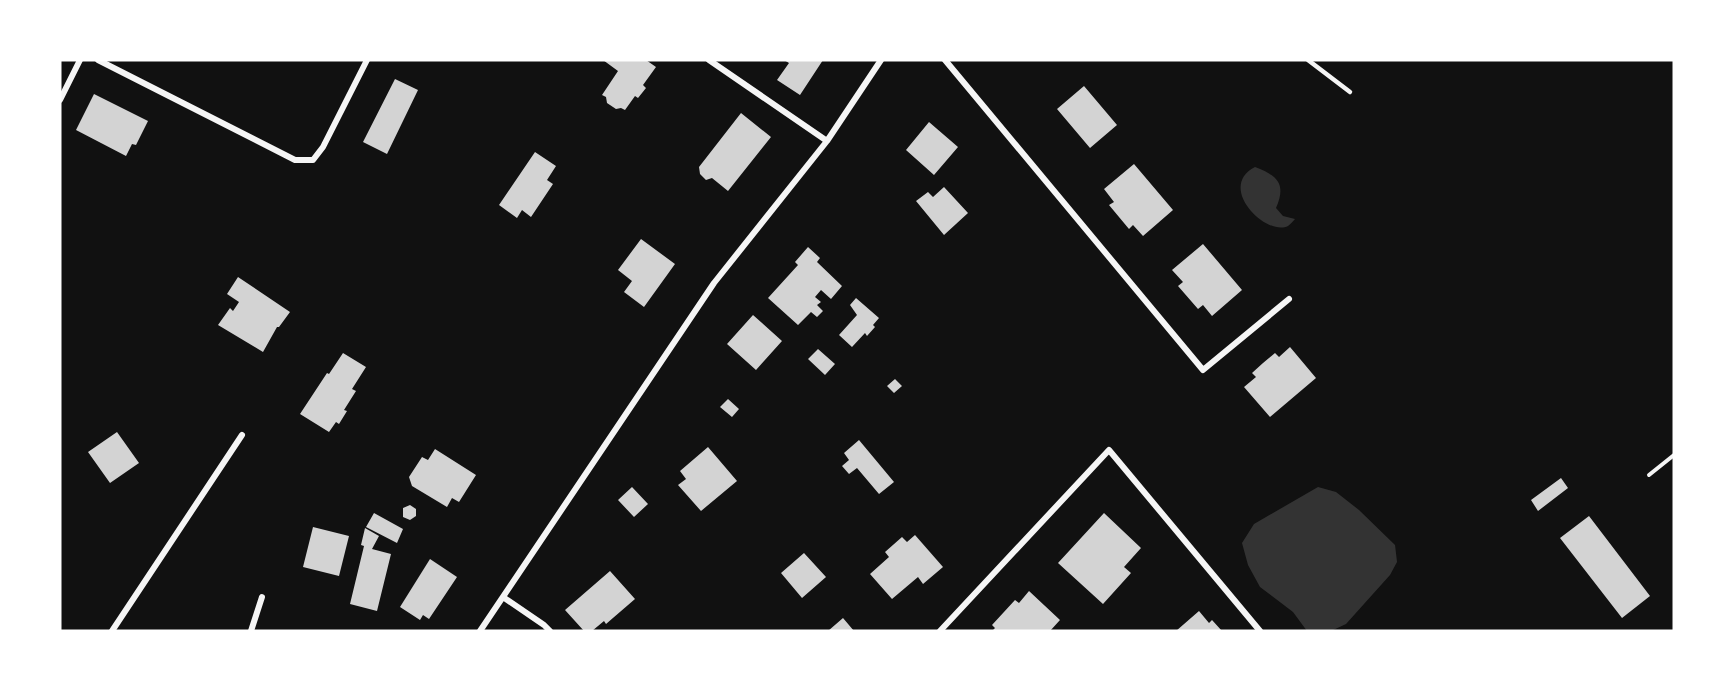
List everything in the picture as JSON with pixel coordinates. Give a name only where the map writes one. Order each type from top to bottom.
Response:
[{"type":"street","points":[[60,100],[80,60]]},
{"type":"street","points":[[98,60],[295,160],[313,160],[323,147],[367,60]]},
{"type":"street","points":[[709,60],[827,141]]},
{"type":"street","points":[[480,631],[714,283],[827,141],[881,60]]},
{"type":"street","points":[[945,60],[1203,370],[1289,299]]},
{"type":"street","points":[[112,631],[242,435]]},
{"type":"street","points":[[940,631],[1108,450],[1260,631]]},
{"type":"street","points":[[251,631],[262,597]]},
{"type":"street","points":[[503,597],[550,631]]},
{"type":"lane","points":[[1308,60],[1350,92]]},
{"type":"path","points":[[1649,475],[1674,455]]},
{"type":"shaded area","points":[[1255,167],[1270,174],[1278,182],[1280,193],[1276,208],[1283,216],[1295,219],[1288,226],[1279,227],[1268,224],[1249,208],[1243,197],[1241,186],[1244,176]]},
{"type":"shaded area","points":[[1318,487],[1336,492],[1359,510],[1395,545],[1397,562],[1390,575],[1346,624],[1331,631],[1307,631],[1293,612],[1260,587],[1248,565],[1242,543],[1254,524]]},
{"type":"building","points":[[603,60],[646,60],[656,67],[643,85],[646,88],[638,98],[635,96],[625,110],[616,109],[607,103],[606,97],[602,95],[618,71]]},
{"type":"building","points":[[784,60],[823,60],[800,95],[777,80],[789,63]]},
{"type":"building","points":[[395,79],[418,90],[387,154],[363,142]]},
{"type":"building","points":[[1084,86],[1117,125],[1090,148],[1057,109]]},
{"type":"building","points":[[94,94],[148,121],[136,145],[132,144],[126,156],[76,130]]},
{"type":"building","points":[[741,113],[771,137],[728,191],[712,178],[706,180],[700,174],[699,167]]},
{"type":"building","points":[[929,122],[958,147],[934,175],[906,150]]},
{"type":"building","points":[[535,152],[556,166],[547,180],[553,184],[531,217],[522,210],[517,218],[499,205]]},
{"type":"building","points":[[1134,164],[1173,210],[1143,236],[1133,225],[1129,229],[1109,205],[1114,202],[1104,189]]},
{"type":"building","points":[[944,187],[968,213],[944,235],[916,201],[928,192],[933,197]]},
{"type":"building","points":[[641,239],[675,264],[644,307],[624,292],[632,281],[618,270]]},
{"type":"building","points":[[1203,244],[1242,290],[1212,316],[1203,305],[1198,309],[1178,286],[1183,282],[1172,270]]},
{"type":"building","points":[[808,247],[820,258],[817,262],[842,286],[831,299],[821,290],[815,297],[821,302],[817,305],[823,311],[817,317],[811,312],[798,325],[768,298],[798,265],[795,262]]},
{"type":"building","points":[[238,277],[290,312],[277,327],[263,352],[218,325],[230,308],[233,311],[239,302],[227,294]]},
{"type":"building","points":[[856,298],[879,318],[867,336],[865,333],[852,347],[839,335],[857,315],[850,305]]},
{"type":"building","points":[[753,315],[782,341],[756,370],[727,344]]},
{"type":"building","points":[[1290,347],[1316,378],[1270,417],[1244,387],[1256,377],[1252,373],[1263,363],[1275,353],[1279,357]]},
{"type":"building","points":[[818,349],[835,364],[825,375],[808,359]]},
{"type":"building","points":[[343,353],[366,367],[352,389],[356,391],[344,410],[347,411],[339,424],[336,422],[329,432],[300,414]]},
{"type":"building","points":[[895,379],[902,386],[894,393],[887,386]]},
{"type":"building","points":[[728,399],[739,409],[732,417],[720,407]]},
{"type":"building","points":[[117,432],[139,463],[110,483],[88,452]]},
{"type":"building","points":[[859,440],[894,482],[879,494],[857,468],[849,474],[842,466],[849,460],[844,453]]},
{"type":"building","points":[[708,447],[737,481],[701,511],[678,485],[686,479],[680,471]]},
{"type":"building","points":[[435,449],[476,475],[459,502],[452,498],[447,507],[412,486],[409,477],[422,457],[428,460]]},
{"type":"building","points":[[1561,478],[1568,488],[1538,511],[1531,500]]},
{"type":"building","points":[[632,487],[648,504],[634,517],[618,500]]},
{"type":"building","points":[[410,505],[416,509],[416,516],[410,520],[403,517],[403,508]]},
{"type":"building","points":[[374,513],[403,529],[397,543],[366,527]]},
{"type":"building","points":[[1104,513],[1141,548],[1124,567],[1131,573],[1103,604],[1058,563]]},
{"type":"building","points":[[1589,516],[1650,596],[1622,618],[1560,538]]},
{"type":"building","points":[[313,527],[349,536],[339,576],[303,567]]},
{"type":"building","points":[[365,528],[379,536],[372,549],[391,554],[377,611],[350,604],[364,546],[361,545]]},
{"type":"building","points":[[915,535],[943,567],[923,584],[918,577],[892,599],[870,574],[889,557],[885,552],[902,537],[907,542]]},
{"type":"building","points":[[804,553],[826,577],[802,598],[781,573]]},
{"type":"building","points":[[430,559],[457,577],[429,619],[423,615],[420,620],[400,607]]},
{"type":"building","points":[[610,571],[635,599],[606,624],[604,621],[592,631],[584,631],[565,610]]},
{"type":"building","points":[[1029,591],[1060,620],[1050,631],[992,631],[995,628],[992,625],[1015,600],[1019,603]]},
{"type":"building","points":[[1199,611],[1209,623],[1212,620],[1222,631],[1176,631]]},
{"type":"building","points":[[843,618],[854,631],[828,631]]}]
